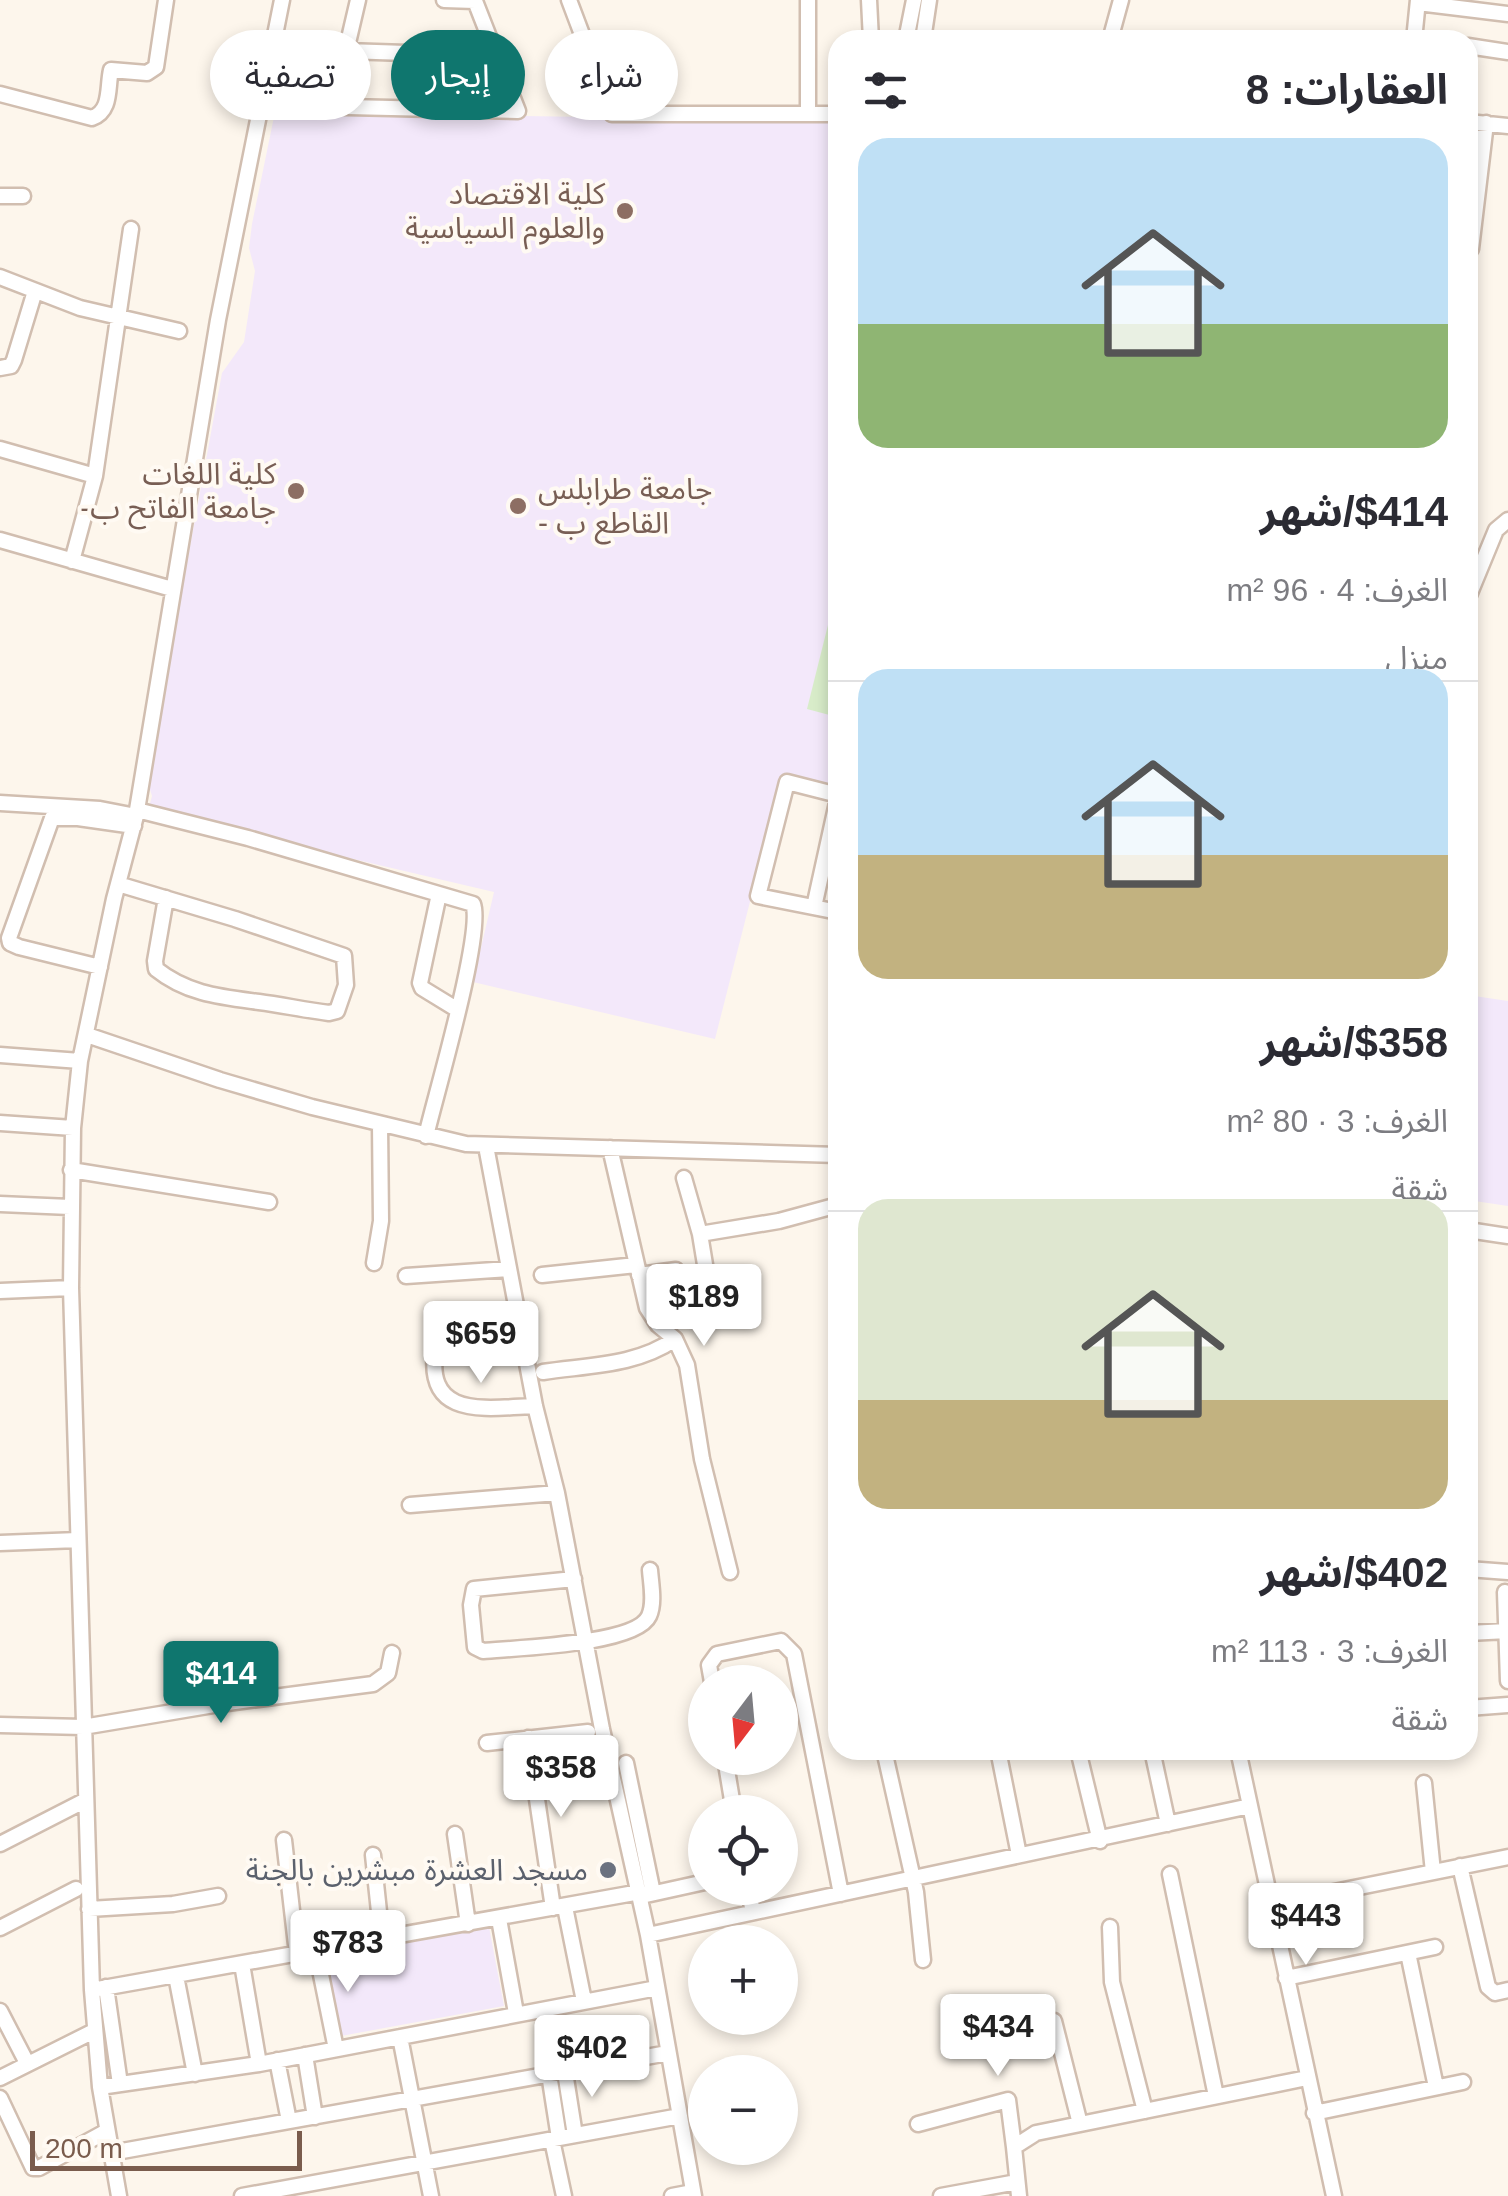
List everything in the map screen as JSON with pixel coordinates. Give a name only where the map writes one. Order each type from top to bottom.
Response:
[{"type":"street","points":[[0,94],[92,118],[99,116],[105,109],[111,70],[147,73],[156,67],[166,0]]},
{"type":"street","points":[[276,30],[282,0]]},
{"type":"street","points":[[351,30],[358,0]]},
{"type":"street","points":[[444,0],[475,1],[487,30]]},
{"type":"street","points":[[569,0],[612,114],[828,114]]},
{"type":"street","points":[[808,0],[808,114]]},
{"type":"street","points":[[868,0],[870,30]]},
{"type":"street","points":[[908,30],[914,0]]},
{"type":"street","points":[[924,30],[929,0]]},
{"type":"street","points":[[1113,30],[1121,0]]},
{"type":"street","points":[[1415,30],[1418,1],[1508,14]]},
{"type":"street","points":[[1478,48],[1508,52]]},
{"type":"street","points":[[120,2084],[99,1988],[89,1908],[71,1288],[73,1128],[80,1061],[136,817],[218,320],[257,120]]},
{"type":"street","points":[[1478,123],[1508,126]]},
{"type":"street","points":[[1478,191],[1486,124]]},
{"type":"street","points":[[0,196],[22,196]]},
{"type":"street","points":[[72,561],[95,476],[131,229]]},
{"type":"street","points":[[0,277],[80,308],[180,331]]},
{"type":"street","points":[[0,368],[8,368],[14,360],[35,290]]},
{"type":"street","points":[[0,449],[95,476]]},
{"type":"street","points":[[1478,574],[1496,530],[1508,520]]},
{"type":"street","points":[[0,540],[172,589]]},
{"type":"street","points":[[828,794],[787,782],[758,896],[828,910]]},
{"type":"street","points":[[0,803],[100,809],[248,838],[470,902],[476,910],[458,1010],[426,1136]]},
{"type":"street","points":[[100,967],[19,948],[9,938],[52,818],[136,817]]},
{"type":"street","points":[[814,907],[828,843]]},
{"type":"street","points":[[118,884],[166,898],[344,956],[346,985],[337,1011],[218,998],[166,977],[156,969],[155,961],[166,898]]},
{"type":"street","points":[[438,894],[420,983],[458,1010]]},
{"type":"street","points":[[87,1035],[220,1080],[426,1136],[486,1146],[828,1155]]},
{"type":"street","points":[[0,1055],[80,1061]]},
{"type":"street","points":[[0,1122],[73,1128]]},
{"type":"street","points":[[374,1263],[381,1221],[380,1124]]},
{"type":"street","points":[[486,1146],[602,1729],[644,1894]]},
{"type":"street","points":[[610,1148],[647,1308],[658,1325],[675,1339],[686,1364],[702,1459],[730,1572]]},
{"type":"street","points":[[72,1170],[269,1202]]},
{"type":"street","points":[[684,1178],[700,1234],[712,1301]]},
{"type":"street","points":[[0,1204],[70,1207]]},
{"type":"street","points":[[700,1234],[779,1221],[828,1208]]},
{"type":"street","points":[[1478,1232],[1508,1236]]},
{"type":"street","points":[[406,1276],[509,1269]]},
{"type":"street","points":[[542,1275],[676,1270]]},
{"type":"street","points":[[0,1291],[71,1288]]},
{"type":"street","points":[[543,1372],[638,1358],[675,1339]]},
{"type":"street","points":[[436,1346],[434,1378],[449,1400],[465,1407],[535,1406]]},
{"type":"street","points":[[410,1505],[557,1493]]},
{"type":"street","points":[[0,1544],[78,1540]]},
{"type":"street","points":[[574,1579],[474,1590],[470,1598],[477,1650],[587,1643],[642,1625],[648,1618],[652,1597],[650,1570]]},
{"type":"street","points":[[1478,1570],[1508,1572]]},
{"type":"street","points":[[1505,1592],[1508,1681]]},
{"type":"street","points":[[1478,1632],[1506,1631]]},
{"type":"street","points":[[709,1665],[716,1654],[781,1641],[794,1654],[796,1665]]},
{"type":"street","points":[[0,1725],[83,1727],[373,1684],[388,1673],[392,1652]]},
{"type":"street","points":[[798,1675],[840,1894]]},
{"type":"street","points":[[1478,1707],[1508,1705]]},
{"type":"street","points":[[487,1743],[588,1732]]},
{"type":"street","points":[[528,1738],[559,1908],[584,2001]]},
{"type":"street","points":[[886,1760],[913,1879],[923,1960]]},
{"type":"street","points":[[1000,1760],[1020,1855]]},
{"type":"street","points":[[1080,1760],[1100,1840]]},
{"type":"street","points":[[1154,1760],[1168,1824]]},
{"type":"street","points":[[1240,1760],[1334,2196]]},
{"type":"street","points":[[626,1763],[648,1935],[694,2194],[672,2196]]},
{"type":"street","points":[[1424,1783],[1433,1872]]},
{"type":"street","points":[[0,1844],[86,1800]]},
{"type":"street","points":[[648,1935],[1250,1806]]},
{"type":"street","points":[[455,1834],[468,1924]]},
{"type":"street","points":[[284,1840],[297,1954]]},
{"type":"street","points":[[372,1855],[382,1940]]},
{"type":"street","points":[[1270,1905],[1508,1856]]},
{"type":"street","points":[[1460,1866],[1488,1988],[1494,1992],[1508,1990]]},
{"type":"street","points":[[1170,1874],[1216,2096]]},
{"type":"street","points":[[99,1988],[688,1885]]},
{"type":"street","points":[[0,1928],[76,1890]]},
{"type":"street","points":[[89,1908],[173,1904],[218,1896]]},
{"type":"street","points":[[752,1905],[753,1912]]},
{"type":"street","points":[[499,1919],[516,2013]]},
{"type":"street","points":[[1110,1927],[1112,1982],[1145,2111]]},
{"type":"street","points":[[1286,1978],[1435,1947]]},
{"type":"street","points":[[316,1950],[336,2048]]},
{"type":"street","points":[[1408,1953],[1436,2087]]},
{"type":"street","points":[[242,1964],[259,2064]]},
{"type":"street","points":[[176,1976],[195,2074]]},
{"type":"street","points":[[99,1988],[94,2031],[119,2196]]},
{"type":"street","points":[[100,2088],[259,2064],[657,1988]]},
{"type":"street","points":[[0,2012],[27,2063]]},
{"type":"street","points":[[1054,2021],[1080,2124]]},
{"type":"street","points":[[0,2078],[94,2031]]},
{"type":"street","points":[[400,2037],[431,2196]]},
{"type":"street","points":[[111,2154],[668,2053]]},
{"type":"street","points":[[305,2054],[315,2117]]},
{"type":"street","points":[[278,2060],[289,2121]]},
{"type":"street","points":[[565,2072],[575,2136]]},
{"type":"street","points":[[549,2074],[564,2196]]},
{"type":"street","points":[[1014,2147],[1036,2133],[1307,2078]]},
{"type":"street","points":[[1314,2113],[1463,2082]]},
{"type":"street","points":[[0,2098],[33,2168],[107,2131]]},
{"type":"street","points":[[918,2124],[1009,2102],[1018,2189],[941,2196]]},
{"type":"street","points":[[242,2196],[680,2116]]},
{"type":"shaded area","name":"جامعة طرابلس - القاطع ب","points":[[371,114],[391,114],[391,120],[525,120],[525,116],[545,116],[545,120],[828,121],[828,787],[782,776],[715,1039],[473,982],[494,892],[148,811],[152,796],[147,780],[222,373],[244,342],[255,271],[249,248],[273,120],[371,120]]},
{"type":"shaded area","points":[[1478,996],[1508,1001],[1508,1206],[1478,1202]]},
{"type":"shaded area","points":[[489,1927],[504,2006],[341,2036],[326,1957]]},
{"type":"green space","points":[[828,625],[828,714],[807,709]]},
{"type":"place","name":"كلية الاقتصاد والعلوم السياسية","points":[[625,211]]},
{"type":"place","name":"كلية اللغات -جامعة الفاتح ب","points":[[296,491]]},
{"type":"place","name":"جامعة طرابلس - القاطع ب","points":[[518,506]]},
{"type":"place","name":"مسجد العشرة مبشرين بالجنة","points":[[608,1870]]}]
